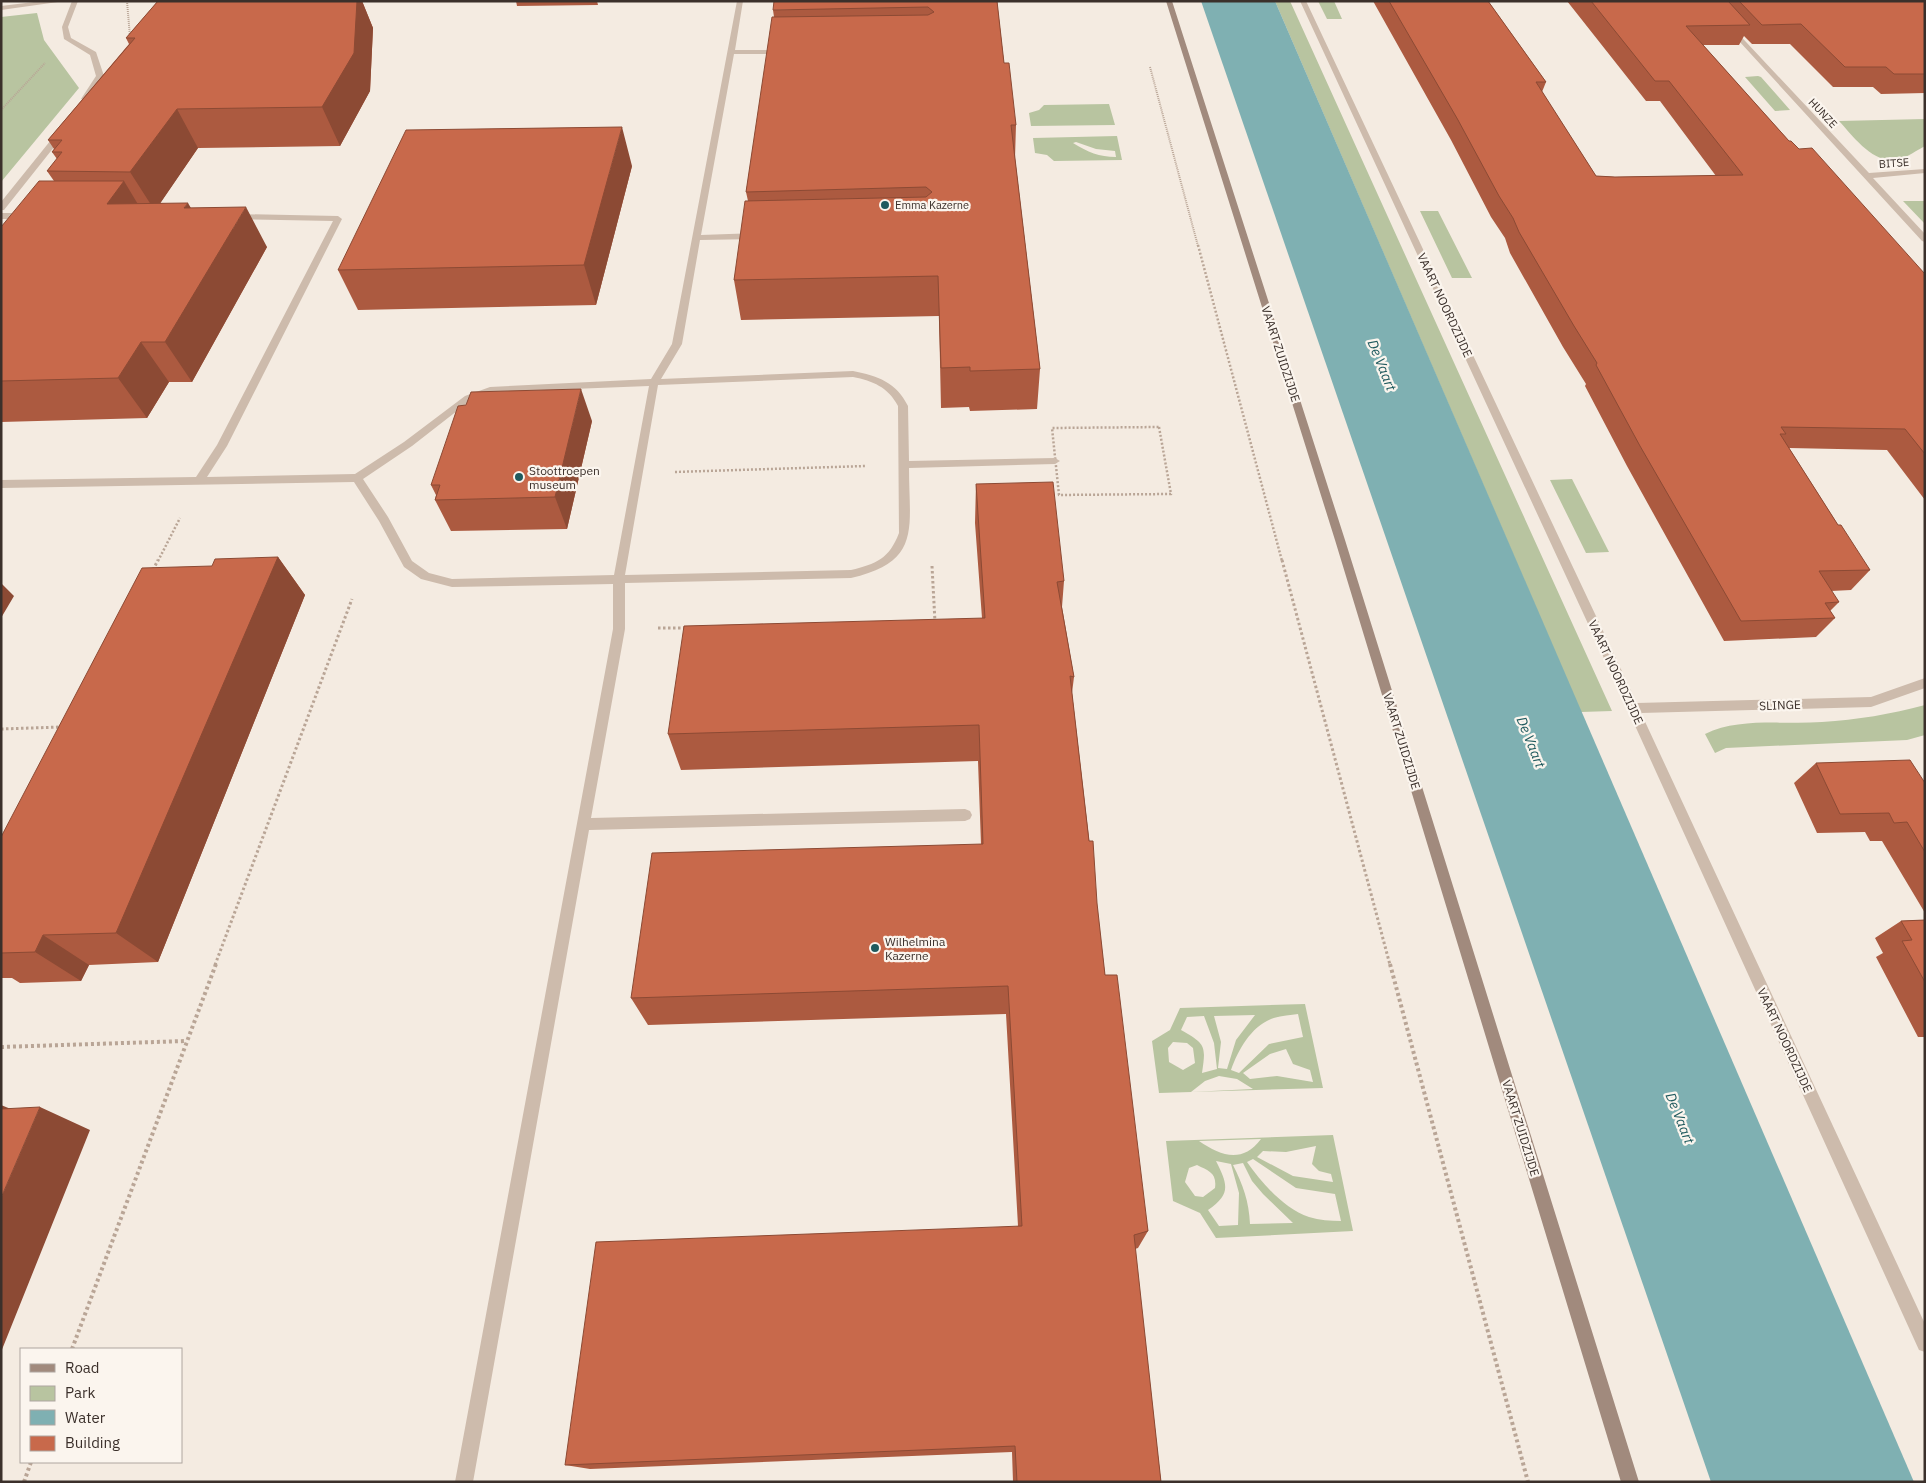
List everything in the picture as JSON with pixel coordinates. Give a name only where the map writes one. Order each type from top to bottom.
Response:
[{"type":"main road","name":"VAART ZUIDZIJDE","points":[[1169,1],[1340,540],[1630,1482]]},
{"type":"street","points":[[1,8],[62,1]]},
{"type":"street","points":[[75,1],[65,27],[68,39],[93,54],[100,76],[78,110]]},
{"type":"street","points":[[464,1482],[619,629],[620,579],[640,473],[654,383],[677,344],[740,1]]},
{"type":"street","name":"VAART NOORDZIJDE","points":[[1303,1],[1633,708],[1925,1344]]},
{"type":"street","name":"HUNZE","points":[[1725,23],[1925,239]]},
{"type":"street","points":[[732,52],[793,52]]},
{"type":"street","points":[[1,208],[67,126]]},
{"type":"street","name":"BITSE","points":[[1865,176],[1925,171]]},
{"type":"street","points":[[1,216],[38,216]]},
{"type":"street","points":[[199,481],[222,446],[338,219],[230,217]]},
{"type":"street","points":[[697,238],[769,236]]},
{"type":"street","points":[[1,484],[357,478],[408,444],[468,398],[493,389],[854,374],[870,377],[884,383],[897,392],[903,406],[904,533],[900,547],[890,560],[873,570],[851,574],[452,583],[425,576],[408,564],[384,520],[357,478]]},
{"type":"street","points":[[903,465],[1055,461]]},
{"type":"street","name":"SLINGE","points":[[1633,708],[1871,702],[1925,683]]},
{"type":"street","points":[[583,824],[964,815]]},
{"type":"path","points":[[1,110],[68,39]]},
{"type":"path","points":[[1149,66],[1528,1482]]},
{"type":"path","points":[[1159,427],[1170,494],[1059,496],[1055,461],[1052,428],[1159,427]]},
{"type":"path","points":[[640,473],[903,465]]},
{"type":"path","points":[[153,570],[199,481]]},
{"type":"path","points":[[900,547],[932,565],[936,622],[926,622]]},
{"type":"path","points":[[72,1348],[352,599]]},
{"type":"path","points":[[619,629],[696,628]]},
{"type":"path","points":[[1,729],[61,727]]},
{"type":"path","points":[[1,1047],[186,1041]]},
{"type":"path","points":[[24,1482],[31,1463]]},
{"type":"green space","points":[[1275,1],[1290,1],[1612,711],[1581,712]]},
{"type":"green space","points":[[1318,1],[1334,1],[1342,19],[1327,19]]},
{"type":"green space","points":[[37,13],[44,40],[79,88],[1,182],[1,17]]},
{"type":"green space","points":[[1758,76],[1790,110],[1775,111],[1745,77]]},
{"type":"green space","points":[[1109,104],[1115,125],[1031,126],[1029,113],[1039,110],[1044,105]]},
{"type":"green space","points":[[1925,119],[1925,146],[1903,158],[1891,160],[1882,158],[1865,149],[1839,121]]},
{"type":"green space","points":[[1117,136],[1122,160],[1054,161],[1047,155],[1035,153],[1033,138]],"holes":[[[1076,142],[1096,149],[1115,151],[1116,157],[1094,153],[1073,143]]]},
{"type":"green space","points":[[1903,201],[1925,201],[1925,224]]},
{"type":"green space","points":[[1420,211],[1438,211],[1472,278],[1452,278]]},
{"type":"green space","points":[[1572,479],[1609,552],[1586,553],[1550,480]]},
{"type":"green space","points":[[1925,705],[1925,735],[1907,740],[1726,748],[1715,753],[1705,734],[1733,725],[1848,720],[1887,714]]},
{"type":"green space","points":[[1305,1004],[1323,1088],[1159,1093],[1152,1041],[1170,1030],[1180,1008]],"holes":[[[1298,1014],[1303,1037],[1269,1044],[1239,1073],[1231,1070],[1241,1047],[1251,1033],[1271,1019]],[[1255,1015],[1236,1040],[1227,1069],[1218,1068],[1221,1042],[1214,1016]],[[1204,1016],[1214,1043],[1217,1069],[1202,1073],[1204,1051],[1200,1043],[1181,1030],[1187,1017]],[[1173,1042],[1187,1043],[1193,1048],[1195,1063],[1183,1070],[1169,1062],[1168,1048]],[[1286,1049],[1293,1064],[1310,1070],[1313,1082],[1277,1076],[1250,1079],[1243,1073],[1270,1054]],[[1219,1076],[1237,1079],[1253,1089],[1191,1092],[1205,1081]]]},
{"type":"green space","points":[[1333,1135],[1353,1231],[1216,1238],[1200,1213],[1173,1201],[1166,1141]],"holes":[[[1261,1139],[1254,1147],[1239,1155],[1223,1154],[1199,1141]],[[1316,1146],[1312,1164],[1319,1171],[1331,1174],[1333,1182],[1293,1176],[1257,1157],[1263,1151],[1286,1152]],[[1253,1159],[1296,1188],[1335,1194],[1341,1221],[1313,1218],[1291,1208],[1267,1187],[1247,1162]],[[1216,1161],[1231,1164],[1239,1193],[1238,1225],[1219,1226],[1208,1210],[1224,1194],[1225,1183]],[[1243,1163],[1252,1181],[1293,1223],[1250,1224],[1243,1186],[1233,1165]],[[1197,1165],[1211,1173],[1215,1179],[1215,1188],[1203,1197],[1195,1196],[1185,1182],[1189,1168]]]},
{"type":"water","name":"De Vaart","points":[[1201,1],[1275,1],[1914,1482],[1711,1482]]},
{"type":"building","points":[[158,1],[357,1],[354,53],[322,107],[177,109],[130,172],[47,171],[62,152],[52,152],[62,140],[48,140],[135,38],[126,38]]},
{"type":"building","points":[[774,1],[997,1],[1004,63],[1009,63],[1016,125],[1011,125],[1040,369],[970,371],[970,367],[941,368],[938,276],[734,280],[745,201],[926,197],[932,192],[926,187],[746,192],[772,17],[928,15],[934,12],[928,7],[773,10]]},
{"type":"building","points":[[1389,1],[1488,1],[1546,82],[1536,82],[1596,176],[1743,175],[1669,81],[1655,81],[1591,1],[1728,1],[1750,25],[1686,26],[1789,141],[1799,149],[1812,148],[1925,274],[1925,454],[1905,429],[1781,427],[1786,434],[1780,434],[1838,525],[1841,525],[1870,570],[1819,571],[1839,602],[1825,603],[1835,618],[1741,621],[1640,446],[1596,365],[1597,363],[1519,232],[1458,120]]},
{"type":"building","points":[[1739,1],[1925,1],[1925,74],[1894,74],[1886,67],[1845,67],[1801,24],[1762,25]]},
{"type":"building","points":[[622,127],[584,265],[338,270],[406,130]]},
{"type":"building","points":[[39,181],[124,181],[107,204],[188,203],[184,208],[246,207],[165,342],[141,342],[118,378],[1,381],[1,227]]},
{"type":"building","points":[[581,389],[555,497],[435,500],[440,485],[431,485],[458,406],[466,405],[471,392]]},
{"type":"building","name":"Wilhelmina Kazerne","points":[[1053,482],[1064,581],[1057,582],[1074,677],[1070,676],[1089,841],[1093,841],[1097,903],[1105,975],[1117,975],[1148,1231],[1134,1235],[1161,1482],[1017,1482],[1015,1446],[565,1465],[596,1242],[1022,1226],[1008,986],[631,998],[652,853],[983,844],[979,725],[668,734],[684,626],[985,618],[976,484]]},
{"type":"building","points":[[278,557],[116,933],[43,935],[35,952],[1,953],[1,837],[142,568],[212,566],[215,559]]},
{"type":"building","points":[[1910,760],[1925,783],[1925,852],[1907,822],[1894,823],[1889,813],[1840,814],[1816,763]]},
{"type":"building","points":[[1925,920],[1925,982],[1902,941],[1912,940],[1901,921]]},
{"type":"building","points":[[40,1107],[1,1198],[1,1109]]},
{"type":"place","name":"Emma Kazerne","points":[[885,205]]},
{"type":"place","name":"Stoottroepen museum","points":[[519,477]]},
{"type":"place","name":"Wilhelmina Kazerne","points":[[875,948]]}]
